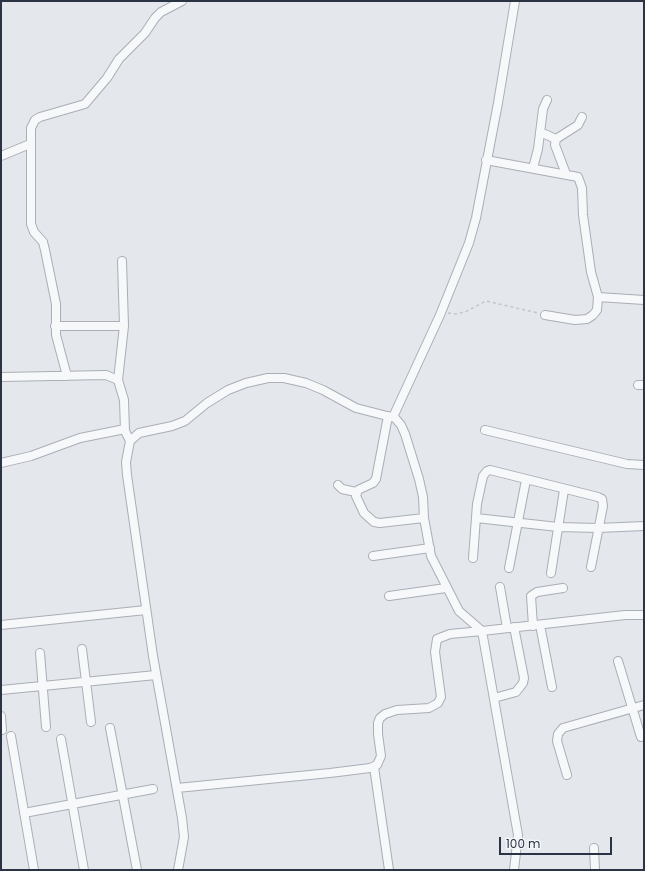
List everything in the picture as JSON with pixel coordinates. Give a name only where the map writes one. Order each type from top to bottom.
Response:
[{"type":"street","points":[[67,376],[60,354],[55,326],[56,304],[45,250],[43,242],[34,232],[31,224],[31,128],[35,120],[85,104],[107,78],[119,59],[145,33],[155,18],[161,12],[182,1]]},
{"type":"street","points":[[338,485],[342,489],[356,492],[373,484],[376,479],[390,417],[441,312],[469,243],[476,218],[510,36],[515,1]]},
{"type":"street","points":[[533,168],[543,109],[547,100]]},
{"type":"street","points":[[566,174],[555,145],[556,139],[578,125],[582,118]]},
{"type":"street","points":[[540,132],[556,139]]},
{"type":"street","points":[[1,156],[30,144]]},
{"type":"street","points":[[486,160],[578,177],[582,188],[583,215],[591,272],[598,297],[597,310],[587,319],[575,320],[545,315]]},
{"type":"street","points":[[122,261],[124,326],[118,380],[124,400],[125,429],[130,441],[126,462],[127,475],[146,610],[184,837],[178,870]]},
{"type":"street","points":[[598,297],[644,300]]},
{"type":"street","points":[[55,326],[124,326]]},
{"type":"street","points":[[1,377],[106,375],[118,380]]},
{"type":"street","points":[[130,441],[139,433],[172,426],[185,421],[207,403],[228,390],[246,383],[268,378],[284,378],[306,383],[323,390],[356,408],[390,417],[400,425],[405,434],[415,464],[423,498],[424,518],[432,556],[446,588],[459,611],[482,631],[518,835],[514,870]]},
{"type":"street","points":[[1,463],[31,456],[80,438],[125,429]]},
{"type":"street","points":[[486,430],[627,464],[644,465]]},
{"type":"street","points":[[473,558],[476,518],[483,476],[490,470],[602,499],[604,506],[598,528],[591,567]]},
{"type":"street","points":[[509,568],[526,480]]},
{"type":"street","points":[[551,573],[564,490]]},
{"type":"street","points":[[356,492],[356,496],[361,507],[368,518],[374,522],[380,523],[424,518]]},
{"type":"street","points":[[476,518],[558,527],[598,528],[644,526]]},
{"type":"street","points":[[373,556],[430,548]]},
{"type":"street","points":[[494,698],[516,692],[523,683],[524,678],[500,587]]},
{"type":"street","points":[[389,596],[446,588]]},
{"type":"street","points":[[552,687],[531,596],[537,592],[563,588]]},
{"type":"street","points":[[1,625],[146,610]]},
{"type":"street","points":[[177,788],[330,773],[374,767],[380,762],[381,756],[378,734],[378,723],[380,718],[385,714],[397,710],[429,708],[438,703],[441,697],[435,652],[437,639],[450,634],[626,615],[644,615]]},
{"type":"street","points":[[82,649],[91,722]]},
{"type":"street","points":[[40,653],[46,726]]},
{"type":"street","points":[[618,661],[641,737]]},
{"type":"street","points":[[1,690],[156,675]]},
{"type":"street","points":[[567,775],[556,742],[558,734],[563,728],[644,705]]},
{"type":"street","points":[[1,716],[2,730]]},
{"type":"street","points":[[110,728],[137,870]]},
{"type":"street","points":[[11,736],[34,870]]},
{"type":"street","points":[[61,739],[84,870]]},
{"type":"street","points":[[374,767],[389,870]]},
{"type":"street","points":[[24,813],[153,790]]},
{"type":"street","points":[[594,848],[595,870]]},
{"type":"path","points":[[441,312],[457,314],[467,311],[486,301],[545,315]]}]
